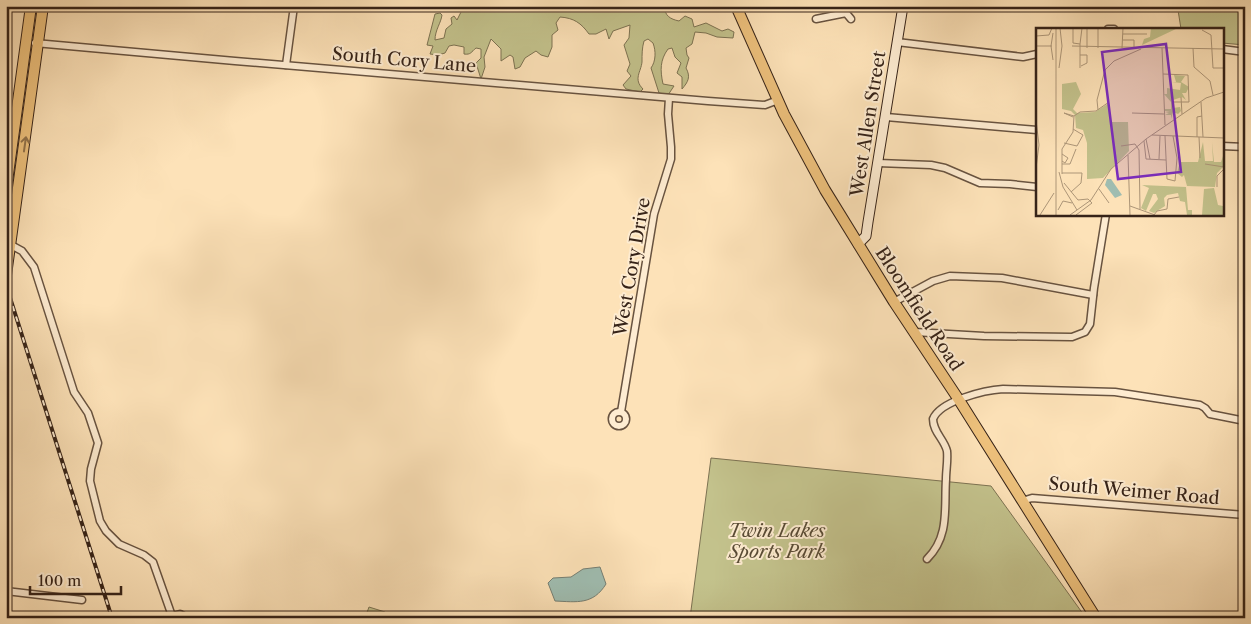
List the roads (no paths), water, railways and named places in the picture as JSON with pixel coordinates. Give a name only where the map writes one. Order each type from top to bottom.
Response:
[{"type":"main road","points":[[11,245],[6,226],[6,187],[31,6]]},
{"type":"main road","points":[[6,275],[44,6]]},
{"type":"main road","name":"Bloomfield Road","points":[[736,6],[803,152],[894,302],[959,400],[1096,618]]},
{"type":"street","points":[[286,65],[294,6]]},
{"type":"street","name":"West Allen Street","points":[[858,244],[866,236],[903,6]]},
{"type":"street","points":[[816,19],[846,10],[851,19]]},
{"type":"street","name":"South Cory Lane","points":[[26,40],[39,44],[669,98],[765,105],[778,100]]},
{"type":"street","points":[[897,42],[1022,57],[1036,54]]},
{"type":"street","points":[[1224,49],[1245,52]]},
{"type":"street","name":"West Cory Drive","points":[[621,412],[654,211],[670,167],[669,98]]},
{"type":"street","points":[[886,117],[1036,130]]},
{"type":"street","points":[[1224,146],[1245,147]]},
{"type":"street","points":[[878,163],[932,164],[980,183],[1036,187]]},
{"type":"street","points":[[914,332],[984,336],[1072,337],[1084,332],[1090,324],[1106,215]]},
{"type":"street","points":[[11,245],[22,252],[34,267],[74,392],[88,413],[98,443],[90,470],[90,488],[100,520],[119,544],[144,554],[150,559],[156,566],[172,616],[180,614],[187,618]]},
{"type":"street","points":[[894,302],[933,281],[950,276],[1002,278],[1093,295]]},
{"type":"street","points":[[927,559],[939,545],[946,519],[947,452],[945,444],[934,429],[933,419],[936,413],[943,407],[959,400],[991,390],[1003,389],[1115,392],[1200,405],[1206,408],[1210,414],[1245,421]]},
{"type":"street","name":"South Weimer Road","points":[[1022,501],[1032,498],[1245,515]]},
{"type":"street","points":[[6,591],[82,600]]},
{"type":"railway","points":[[6,285],[112,618]]},
{"type":"park label","name":"Twin Lakes Sports Park","points":[[777,541]]}]
